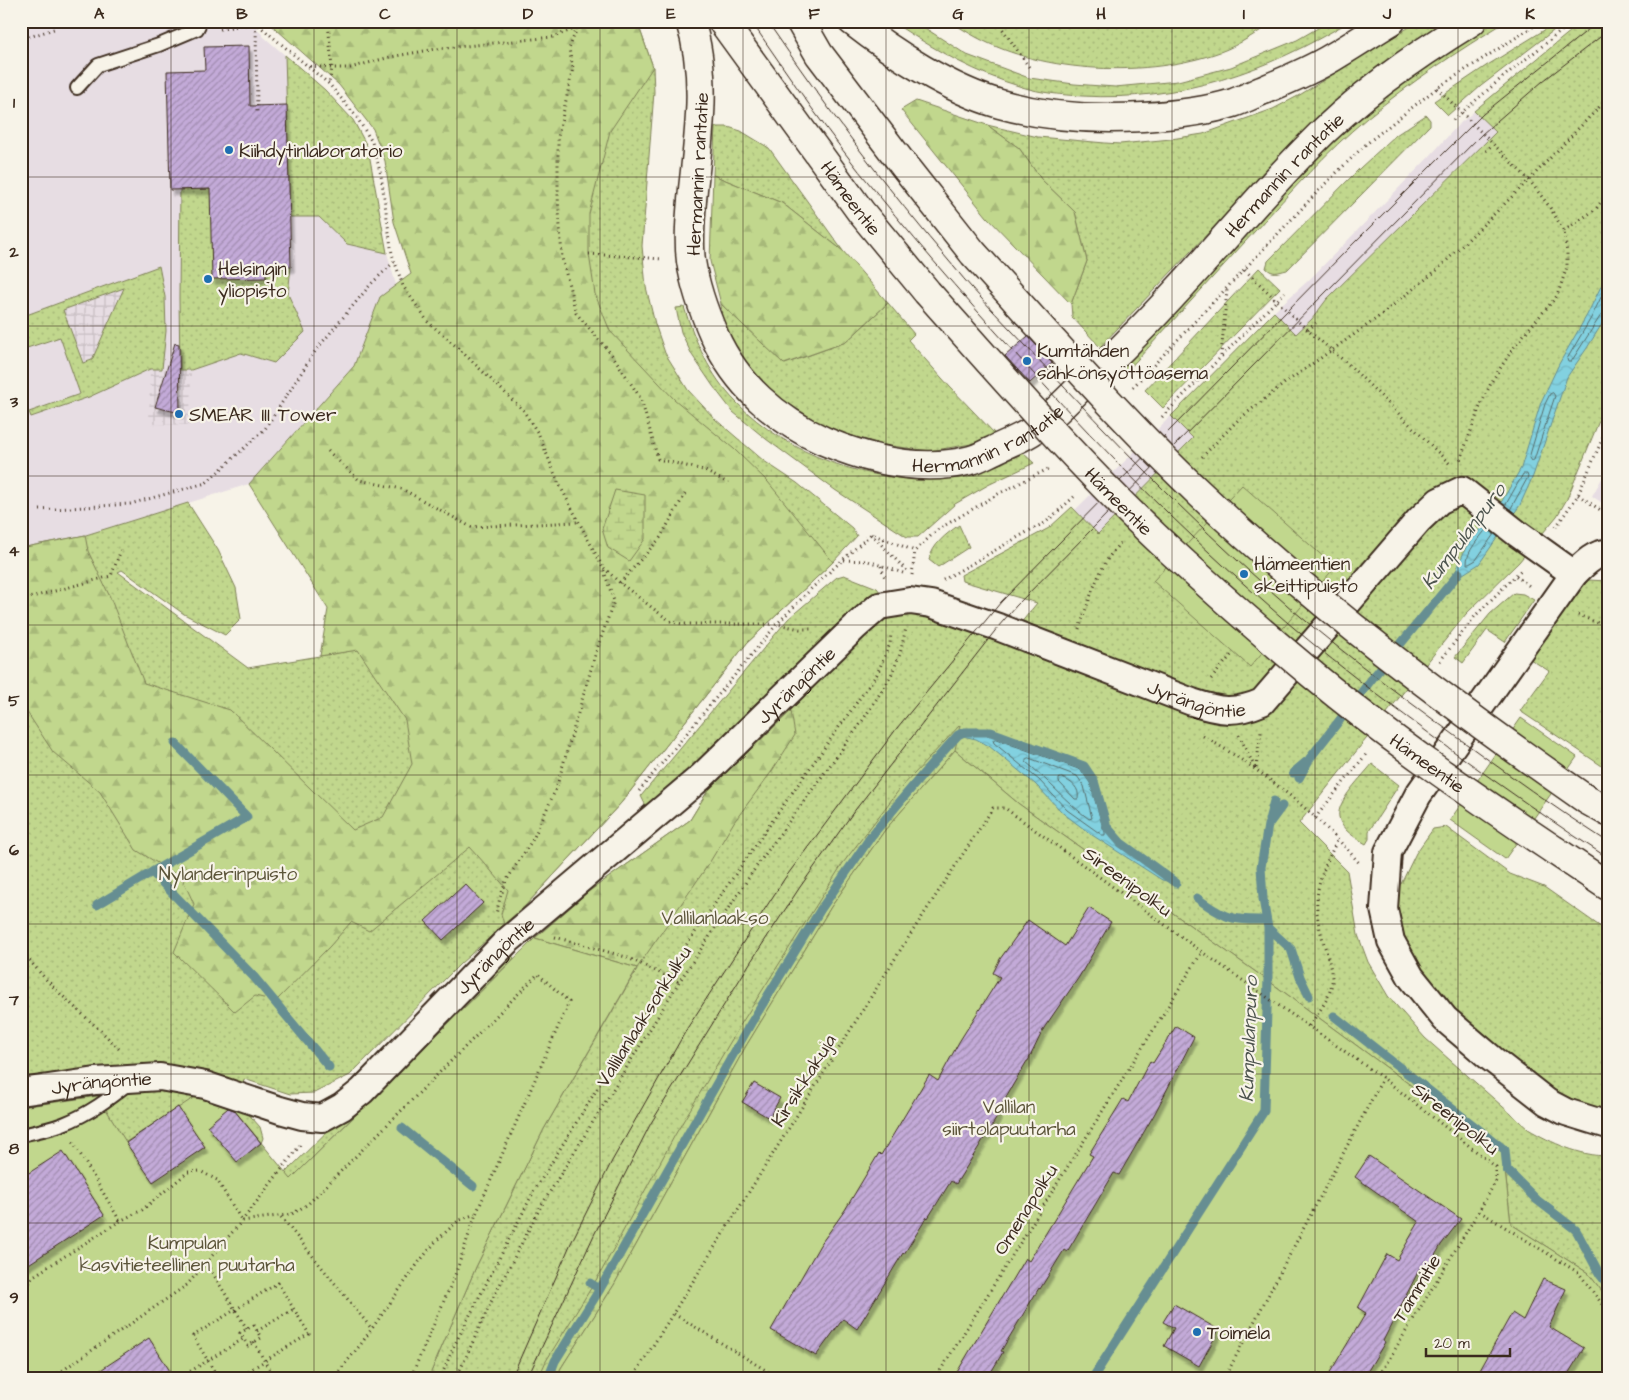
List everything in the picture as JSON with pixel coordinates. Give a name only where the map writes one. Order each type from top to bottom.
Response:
[{"type":"main road","name":"Hermannin rantatie","points":[[690,21],[696,42],[701,82],[700,116],[690,221],[691,259],[702,305],[716,339],[730,365],[755,396],[780,417],[812,436],[842,448],[882,460],[908,464],[938,465],[972,460],[1034,430],[1131,340],[1307,147],[1353,104],[1395,72],[1472,21]]},
{"type":"main road","name":"Hämeentie","points":[[722,21],[861,212],[927,292],[1075,456],[1160,541],[1315,677],[1385,732],[1470,794],[1608,886]]},
{"type":"main road","points":[[800,21],[819,54],[904,167],[973,253],[1120,414],[1201,494],[1354,629],[1504,742],[1597,806]]},
{"type":"main road","points":[[852,21],[876,40],[933,74],[980,97],[1001,104],[1054,115],[1103,118],[1182,113],[1233,103],[1332,58],[1391,21]]},
{"type":"street","name":"Jyrängöntie","points":[[21,1092],[96,1081],[173,1078],[205,1084],[302,1116],[322,1118],[342,1108],[362,1091],[492,956],[701,777],[879,606],[901,603],[931,604],[998,627],[1192,702],[1212,709],[1232,710],[1247,708],[1262,702],[1418,520],[1439,501],[1462,490],[1487,511],[1574,574]]},
{"type":"street","points":[[1608,553],[1602,553],[1593,558],[1574,574],[1418,795],[1388,852],[1384,909],[1391,942],[1411,977],[1445,1019],[1547,1102],[1566,1112],[1608,1125]]},
{"type":"lane","points":[[77,88],[98,65],[159,45],[199,25]]},
{"type":"lane","points":[[21,1135],[62,1124],[103,1104],[140,1078]]},
{"type":"path","points":[[328,21],[332,68],[330,84]]},
{"type":"path","points":[[308,65],[350,68],[390,57],[436,49],[553,37],[601,21]]},
{"type":"path","points":[[997,21],[1031,70]]},
{"type":"path","points":[[1131,390],[1324,185],[1366,144],[1437,88],[1542,21]]},
{"type":"path","points":[[1453,120],[1574,21]]},
{"type":"path","points":[[199,25],[227,28],[255,22]]},
{"type":"path","points":[[255,22],[330,84],[356,116],[372,142],[381,175],[385,211],[395,261],[403,286],[428,322],[523,410],[539,435],[558,482],[603,568],[614,604],[596,652],[556,789],[533,839],[506,881],[496,916]]},
{"type":"path","points":[[255,22],[258,112]]},
{"type":"path","points":[[29,37],[57,28]]},
{"type":"path","points":[[577,28],[569,49],[573,68],[558,137],[558,196],[562,258],[576,313],[612,356],[641,399],[658,459],[702,470],[728,483]]},
{"type":"path","points":[[1245,270],[1330,351],[1349,365],[1457,471],[1479,409],[1492,381],[1516,344],[1557,296],[1566,267],[1564,231],[1549,206],[1529,180],[1437,88]]},
{"type":"path","points":[[1196,463],[1238,420],[1285,383],[1376,319],[1437,270],[1529,180],[1608,98]]},
{"type":"path","points":[[1486,151],[1493,144]]},
{"type":"path","points":[[1564,231],[1576,225],[1596,209],[1608,192]]},
{"type":"path","points":[[589,254],[656,259]]},
{"type":"path","points":[[40,510],[130,504],[206,483],[264,429],[316,350],[371,284],[395,261]]},
{"type":"path","points":[[1221,356],[1227,288]]},
{"type":"path","points":[[1277,300],[1285,292]]},
{"type":"path","points":[[1308,330],[1316,323]]},
{"type":"path","points":[[1554,529],[1578,495],[1608,426]]},
{"type":"path","points":[[328,450],[359,480],[402,489],[471,527],[578,522]]},
{"type":"path","points":[[911,576],[915,551],[938,530],[966,512],[1051,467]]},
{"type":"path","points":[[620,583],[660,538],[685,494]]},
{"type":"path","points":[[1578,495],[1608,515]]},
{"type":"path","points":[[871,534],[915,551]]},
{"type":"path","points":[[635,796],[777,624],[812,588],[871,534]]},
{"type":"path","points":[[871,534],[911,576]]},
{"type":"path","points":[[1079,629],[1093,587],[1112,550],[1125,537]]},
{"type":"path","points":[[21,600],[111,576],[121,550]]},
{"type":"path","points":[[844,560],[868,561],[911,576]]},
{"type":"path","points":[[440,1379],[454,1346],[533,1193],[666,976],[787,799],[877,674],[890,644],[894,615],[901,603],[881,566]]},
{"type":"path","points":[[603,568],[672,622],[683,624],[777,624]]},
{"type":"path","name":"Vallilanlaaksonkulku","points":[[456,1379],[491,1302],[540,1208],[679,982],[758,864],[861,723],[890,678],[900,654],[907,623],[901,603]]},
{"type":"path","points":[[21,660],[24,665]]},
{"type":"path","points":[[1256,768],[1261,739],[1262,702]]},
{"type":"path","points":[[1232,710],[1243,745],[1256,768],[1338,839],[1361,866]]},
{"type":"path","name":"Kirsikkakuja","points":[[632,1379],[901,949],[993,808],[1005,808]]},
{"type":"path","name":"Sireenipolku","points":[[1005,808],[1202,952],[1383,1078],[1496,1167],[1496,1181],[1479,1211]]},
{"type":"path","points":[[1309,1026],[1326,1001],[1332,982],[1329,959],[1317,919],[1317,900],[1320,880],[1325,865],[1338,839]]},
{"type":"path","points":[[522,929],[626,956],[679,982]]},
{"type":"path","points":[[21,948],[29,961],[68,1003],[114,1043],[140,1078]]},
{"type":"path","name":"Omenapolku","points":[[935,1379],[1202,952]]},
{"type":"path","points":[[242,1221],[281,1217],[292,1214],[308,1204],[538,974],[569,1002],[476,1214],[454,1278],[410,1379]]},
{"type":"path","points":[[1224,1379],[1383,1078]]},
{"type":"path","points":[[50,1379],[187,1286],[242,1221],[322,1118]]},
{"type":"path","points":[[62,1124],[120,1221]]},
{"type":"path","points":[[21,1300],[32,1277],[120,1221],[142,1210],[188,1172],[200,1171],[217,1180],[242,1221]]},
{"type":"path","points":[[1479,1211],[1578,1273],[1608,1312]]},
{"type":"path","name":"Tammitie","points":[[1377,1379],[1479,1211]]},
{"type":"path","points":[[333,1379],[355,1352],[419,1262],[438,1240],[458,1221],[476,1214]]},
{"type":"path","points":[[281,1217],[371,1328]]},
{"type":"path","points":[[207,1264],[247,1329]]},
{"type":"path","points":[[219,1379],[193,1336],[278,1283],[309,1334],[235,1379]]},
{"type":"path","points":[[257,1331],[294,1309]]},
{"type":"path","points":[[674,1314],[780,1379]]},
{"type":"path","points":[[254,1325],[257,1331],[261,1338],[248,1346],[240,1333],[254,1325]]},
{"type":"path","points":[[186,1374],[243,1339]]},
{"type":"path","points":[[254,1342],[273,1379]]},
{"type":"path","points":[[21,1369],[29,1379]]},
{"type":"shaded area","name":"Helsingin yliopisto","points":[[21,21],[251,21],[264,37],[325,90],[353,120],[368,148],[387,253],[396,285],[380,298],[354,366],[249,484],[86,535],[21,548]]},
{"type":"shaded area","points":[[1583,21],[1608,21],[1327,299],[1312,319],[1037,603],[1001,592],[1075,510],[1282,304],[1309,280],[1458,125]]},
{"type":"shaded area","points":[[124,288],[92,360],[83,364],[63,310]]},
{"type":"shaded area","points":[[150,369],[191,370],[190,425],[149,424]]},
{"type":"shaded area","points":[[1608,468],[1608,507],[1592,496]]},
{"type":"green space","name":"Nylanderinpuisto","points":[[267,21],[637,21],[653,67],[610,131],[589,214],[589,254],[595,294],[610,331],[674,399],[734,449],[768,482],[833,562],[747,643],[621,803],[525,906],[504,924],[501,914],[508,890],[470,847],[369,931],[351,922],[276,1001],[255,996],[235,1012],[174,952],[194,904],[182,878],[136,850],[100,792],[53,752],[21,703],[21,548],[85,535],[88,551],[110,597],[144,683],[230,710],[353,830],[383,817],[412,764],[405,720],[358,650],[320,656],[328,609],[249,484],[354,366],[380,297],[411,274],[394,222],[385,161],[373,129],[339,85]]},
{"type":"green space","name":"Nylanderinpuisto","points":[[637,21],[653,67],[654,92],[642,246],[646,287],[655,324],[665,353],[688,390],[715,419],[764,461],[797,483],[852,528],[857,536],[833,562],[747,643],[621,803],[525,906],[460,964],[350,1075],[314,1093],[290,1094],[244,1079],[237,1101],[260,1127],[263,1138],[261,1143],[178,1107],[126,1143],[98,1096],[21,1107],[21,548],[86,535],[188,503],[218,550],[236,588],[241,619],[225,635],[184,614],[122,570],[118,572],[248,668],[397,643],[532,53]]},
{"type":"green space","points":[[900,21],[914,21],[967,55],[1029,78],[1115,87],[1178,81],[1231,67],[1297,40],[1330,21],[1350,21],[1287,55],[1222,80],[1153,94],[1118,97],[1052,93],[1005,82],[973,69],[942,53],[897,25]]},
{"type":"green space","points":[[950,21],[1277,21],[1227,49],[1192,60],[1161,66],[1096,68],[1064,65],[1033,59],[976,37]]},
{"type":"green space","points":[[1419,21],[1445,21],[1376,68],[1323,112],[1100,347],[1072,317],[1071,304],[1087,261],[1075,212],[1041,179],[1019,148],[987,125],[1038,137],[1120,144],[1203,134],[1273,109],[1298,96]]},
{"type":"green space","points":[[1491,21],[1507,21],[1418,79],[1352,131],[1295,187],[1127,371],[1122,366],[1302,168],[1360,113]]},
{"type":"green space","points":[[1559,21],[1566,21],[1481,86],[1448,115],[1434,101],[1486,66]]},
{"type":"green space","name":"Vallilanlaakso","points":[[1583,21],[1608,21],[1608,399],[1567,499],[1557,516],[1519,562],[1466,614],[1299,823],[1347,871],[1358,935],[1368,962],[1388,996],[1425,1038],[1528,1129],[1566,1148],[1587,1154],[1608,1156],[1608,1299],[1588,1273],[1511,1224],[1503,1153],[1277,987],[1019,804],[955,750],[831,907],[746,1046],[633,1251],[556,1379],[428,1379],[476,1267],[544,1129],[637,969],[535,938],[588,892],[690,820],[709,789],[772,730],[867,631],[894,615],[916,612],[1004,644],[1037,603],[962,581],[961,575],[1049,528],[1072,507],[1098,534],[1193,438],[1171,416],[1274,312],[1296,334],[1312,319],[1327,299],[1496,132],[1474,111]]},
{"type":"green space","points":[[285,55],[325,90],[353,120],[368,148],[387,253],[347,244],[319,217],[290,217]]},
{"type":"green space","points":[[916,101],[987,125],[1019,148],[1041,179],[1075,212],[1087,261],[1071,304],[987,217],[901,110]]},
{"type":"green space","points":[[1426,115],[1430,120],[1430,125],[1287,270],[1273,272],[1266,268],[1268,261],[1360,168],[1396,135]]},
{"type":"green space","points":[[715,127],[728,127],[741,131],[769,148],[843,251],[782,203],[713,175]]},
{"type":"green space","points":[[713,175],[782,203],[843,251],[888,303],[846,342],[784,364],[721,304],[710,261]]},
{"type":"green space","points":[[210,189],[266,277],[265,267],[291,267],[288,294],[305,332],[274,363],[241,353],[191,370],[180,370],[180,190]]},
{"type":"green space","points":[[159,266],[165,297],[166,331],[162,369],[150,369],[89,397],[31,417],[29,412],[80,394],[60,337],[21,350],[21,317]],"holes":[[[124,288],[92,360],[83,363],[63,310]]]},
{"type":"green space","points":[[1259,268],[1280,288],[1163,408],[1145,390]]},
{"type":"green space","points":[[888,303],[914,334],[908,340],[995,434],[977,443],[930,451],[884,445],[829,429],[778,397],[746,364],[722,321],[721,304],[785,364],[846,342]]},
{"type":"green space","points":[[684,307],[704,358],[727,392],[757,421],[804,451],[830,462],[857,470],[912,479],[940,479],[962,476],[1004,462],[1023,453],[1034,463],[988,485],[955,504],[918,537],[907,537],[835,490],[733,412],[692,355],[681,332],[676,308]]},
{"type":"green space","name":"Hämeentien skeittipuisto","points":[[1242,485],[1335,567],[1250,667],[1153,581]]},
{"type":"green space","points":[[615,490],[645,495],[645,539],[629,561],[608,548],[602,529]]},
{"type":"green space","points":[[959,525],[969,547],[938,567],[929,560],[933,549],[944,536]]},
{"type":"green space","points":[[844,575],[877,588],[880,592],[845,618],[797,670],[657,807],[646,806],[641,796],[788,619],[837,577]]},
{"type":"green space","points":[[1588,580],[1608,581],[1608,770],[1520,711],[1549,671],[1530,659]]},
{"type":"green space","points":[[1514,593],[1523,594],[1534,600],[1505,642],[1487,630],[1463,663],[1455,657],[1490,614]]},
{"type":"green space","points":[[791,711],[795,735],[772,771],[734,822],[708,865],[637,968],[535,938],[588,892],[690,820],[709,789]]},
{"type":"green space","points":[[1521,718],[1577,757],[1505,859],[1450,820]]},
{"type":"green space","points":[[960,725],[955,750],[885,830],[831,907],[746,1046],[614,1285],[561,1368],[556,1379],[538,1379],[546,1361],[601,1272],[675,1135],[741,1024],[843,863],[899,790]]},
{"type":"green space","name":"Vallilan siirtolapuutarha","points":[[955,750],[1019,804],[1277,987],[1503,1153],[1511,1224],[1588,1273],[1608,1299],[1608,1379],[556,1379],[561,1368],[614,1285],[746,1046],[831,907],[885,830]]},
{"type":"green space","points":[[1372,764],[1399,785],[1369,831],[1369,839],[1366,844],[1343,826],[1340,822],[1339,811],[1346,796]]},
{"type":"green space","points":[[1446,827],[1510,874],[1544,887],[1608,932],[1608,1111],[1591,1108],[1571,1100],[1553,1090],[1507,1058],[1450,1009],[1403,946],[1391,886],[1401,884],[1416,853],[1433,829]]},
{"type":"green space","name":"Kumpulan kasvitieteellinen puutarha","points":[[535,938],[637,968],[544,1129],[476,1267],[428,1379],[21,1379],[21,1107],[98,1096],[126,1142],[198,1095],[231,1106],[291,1179]]},
{"type":"green space","points":[[509,952],[514,958],[291,1179],[285,1173]]},
{"type":"water","points":[[1608,272],[1608,314],[1567,377],[1533,476],[1520,505],[1479,564],[1452,581],[1466,547],[1502,501],[1521,468],[1541,402]]},
{"type":"water","points":[[964,732],[991,732],[1084,766],[1094,781],[1107,827],[1121,843],[1176,883],[1162,880],[1092,835],[1064,814],[1035,784],[989,746],[976,739],[958,735]]},
{"type":"building","name":"Kiihdytinlaboratorio","points":[[249,46],[250,106],[287,105],[291,267],[265,267],[266,278],[212,279],[210,189],[170,190],[167,71],[205,70],[204,47]]},
{"type":"building","name":"Kumtähden sähkönsyöttöasema","points":[[1028,336],[1052,363],[1030,383],[1005,356]]},
{"type":"building","points":[[175,343],[179,344],[180,413],[155,407]]},
{"type":"building","points":[[465,884],[483,903],[443,940],[425,921]]},
{"type":"building","points":[[1089,908],[1111,922],[1079,977],[1044,1028],[1028,1061],[997,1112],[999,1114],[956,1184],[951,1181],[903,1253],[857,1329],[843,1319],[816,1356],[771,1330],[820,1245],[845,1210],[879,1153],[881,1155],[929,1075],[938,1081],[959,1042],[1000,977],[993,973],[1000,959],[1028,920],[1065,946]]},
{"type":"building","points":[[1176,1026],[1194,1037],[1155,1113],[1119,1175],[1114,1173],[1067,1252],[1064,1250],[1039,1288],[1001,1351],[1003,1352],[987,1379],[953,1379],[1025,1258],[1029,1261],[1093,1156],[1089,1154],[1123,1099],[1128,1102],[1150,1061],[1153,1063]]},
{"type":"building","points":[[754,1083],[780,1098],[769,1118],[742,1102]]},
{"type":"building","points":[[178,1107],[205,1147],[153,1182],[126,1143]]},
{"type":"building","points":[[228,1108],[234,1110],[261,1143],[237,1162],[207,1126]]},
{"type":"building","points":[[63,1151],[104,1215],[21,1269],[21,1178]]},
{"type":"building","points":[[1369,1156],[1461,1219],[1441,1245],[1426,1271],[1420,1268],[1383,1341],[1385,1342],[1363,1379],[1326,1379],[1366,1313],[1358,1308],[1387,1254],[1397,1260],[1419,1222],[1355,1177]]},
{"type":"building","points":[[1543,1279],[1566,1289],[1549,1327],[1584,1348],[1565,1379],[1492,1379],[1479,1372],[1512,1313],[1523,1320]]},
{"type":"building","name":"Toimela","points":[[1174,1304],[1219,1330],[1199,1366],[1164,1346],[1174,1328],[1163,1322]]},
{"type":"building","points":[[149,1338],[175,1379],[87,1379]]},
{"type":"waterway","name":"Kumpulanpuro","points":[[1299,778],[1310,758],[1459,573]]},
{"type":"waterway","points":[[548,1379],[555,1361],[600,1289],[751,1023],[821,909],[872,835],[958,735],[964,732],[991,732],[1084,766],[1094,781],[1107,827],[1121,843],[1176,883]]},
{"type":"waterway","points":[[175,743],[247,817],[152,872],[254,977],[329,1067]]},
{"type":"waterway","points":[[1293,773],[1306,762]]},
{"type":"waterway","points":[[1269,820],[1274,801]]},
{"type":"waterway","name":"Kumpulanpuro","points":[[1092,1379],[1264,1111],[1268,928],[1263,899],[1261,867],[1268,825],[1282,806]]},
{"type":"waterway","points":[[97,905],[152,872]]},
{"type":"waterway","points":[[1197,898],[1214,910],[1229,917],[1245,920],[1266,920]]},
{"type":"waterway","points":[[1268,928],[1291,949],[1300,977],[1309,996]]},
{"type":"waterway","points":[[1334,1016],[1505,1150],[1507,1170],[1537,1200],[1576,1230],[1599,1273],[1608,1285]]},
{"type":"waterway","points":[[402,1128],[473,1186]]},
{"type":"waterway","points":[[590,1283],[600,1289]]},
{"type":"tram line","points":[[751,21],[843,151],[915,239],[1062,404],[1117,463],[1174,519],[1286,621],[1356,678],[1491,779],[1608,858]]},
{"type":"tram line","points":[[767,21],[857,147],[964,279],[1094,419],[1180,506],[1292,610],[1338,647],[1494,764],[1608,842]]},
{"type":"tram line","points":[[511,1379],[571,1243],[612,1161],[688,1027],[785,878],[897,728],[1001,602],[1344,253],[1483,114],[1599,21]]},
{"type":"tram line","points":[[527,1379],[594,1235],[651,1123],[750,963],[800,887],[852,814],[998,627],[1016,606],[1482,134],[1543,81],[1608,31]]},
{"type":"place","name":"Kiihdytinlaboratorio","points":[[229,150]]},
{"type":"place","name":"Helsingin yliopisto","points":[[208,279]]},
{"type":"place","name":"Kumtähden sähkönsyöttöasema","points":[[1027,361]]},
{"type":"place","name":"SMEAR III Tower","points":[[179,414]]},
{"type":"place","name":"Hämeentien skeittipuisto","points":[[1244,574]]},
{"type":"place","name":"Toimela","points":[[1197,1332]]}]
